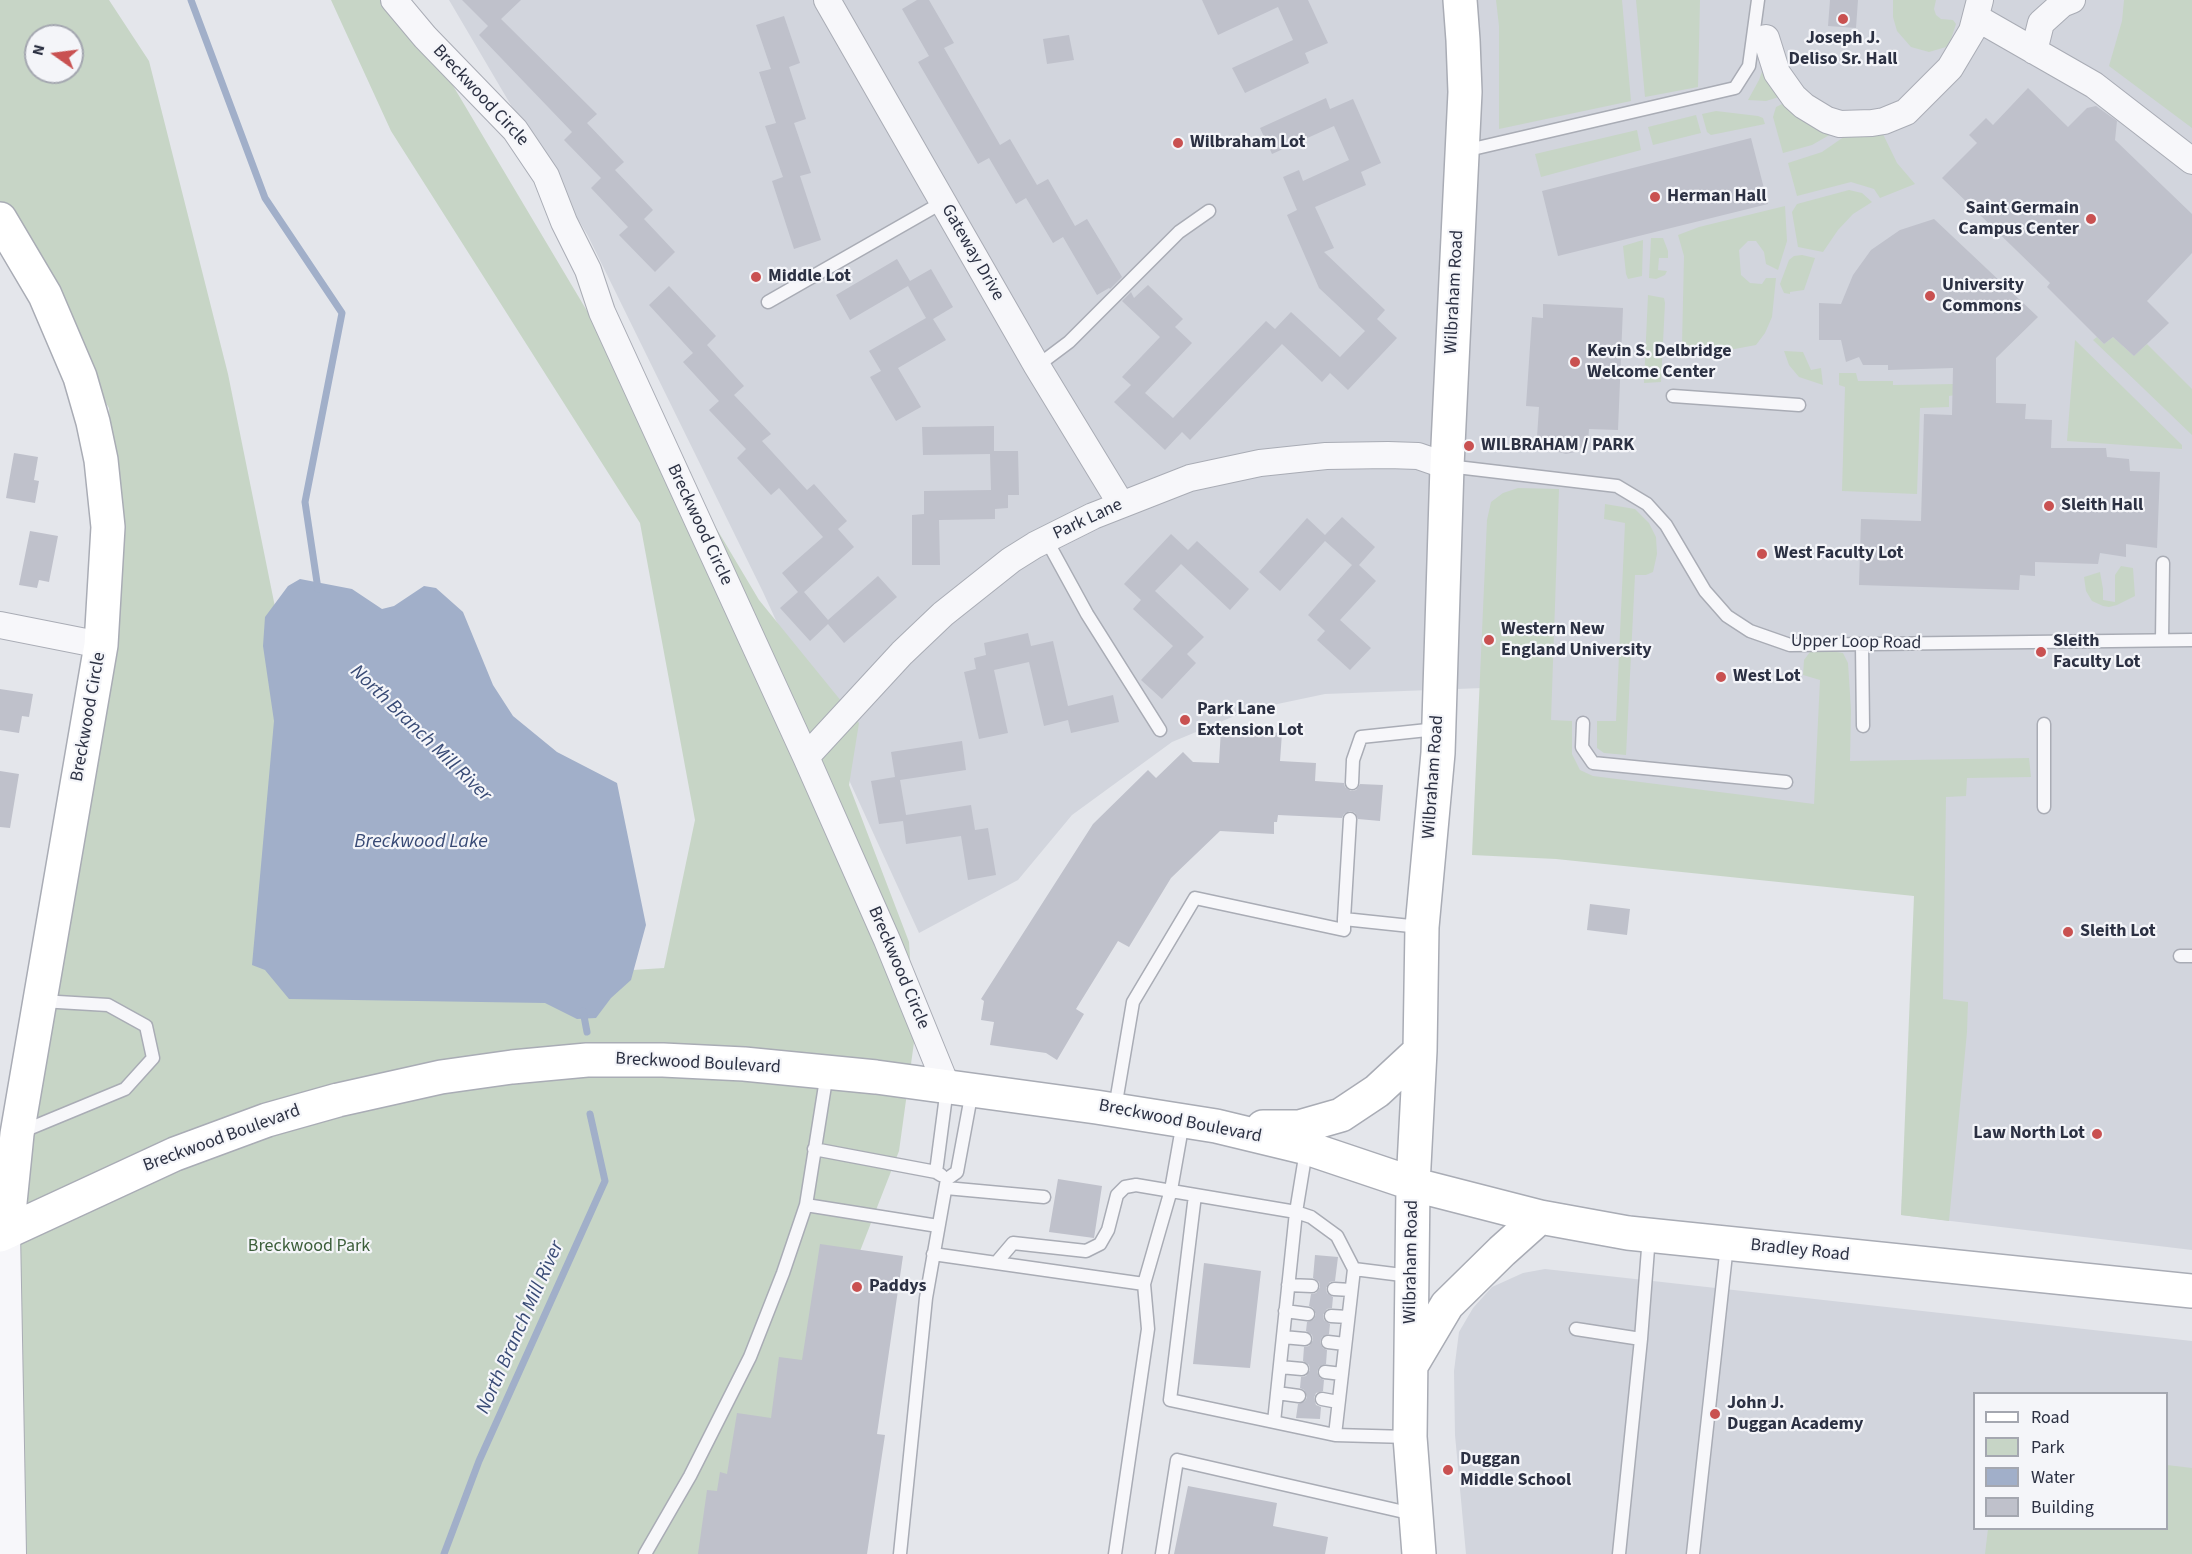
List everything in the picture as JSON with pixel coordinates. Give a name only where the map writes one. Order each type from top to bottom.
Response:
[{"type":"main road","name":"Wilbraham Road","points":[[1419,1554],[1414,1514],[1410,1437],[1413,1185],[1422,927],[1438,728],[1447,466],[1462,152],[1464,62],[1460,0]]},
{"type":"main road","name":"Breckwood Circle","points":[[0,219],[45,295],[80,377],[93,422],[104,475],[108,527],[101,645],[39,1001],[3,1234]]},
{"type":"main road","points":[[1226,1128],[1299,1127],[1341,1114],[1366,1100],[1385,1085],[1419,1051]]},
{"type":"main road","name":"Breckwood Boulevard","points":[[3,1234],[148,1165],[285,1115],[408,1084],[502,1068],[587,1060],[701,1061],[828,1072],[1115,1109],[1226,1128],[1307,1148],[1413,1185]]},
{"type":"main road","name":"Bradley Road","points":[[1413,1185],[1540,1217],[1649,1236],[2192,1291]]},
{"type":"main road","points":[[1412,1364],[1447,1305],[1540,1217]]},
{"type":"street","name":"Breckwood Circle","points":[[394,0],[424,37],[515,130],[546,176],[564,222],[588,270],[602,312],[806,757],[887,940],[960,1088]]},
{"type":"street","name":"Gateway Drive","points":[[827,0],[1037,366],[1121,504]]},
{"type":"street","points":[[2034,51],[2041,23],[2062,4],[2072,0]]},
{"type":"street","points":[[1766,38],[1777,74],[1794,97],[1815,114],[1827,120],[1840,124],[1861,125],[1884,121],[1914,106],[1960,55],[1979,9],[2034,51],[2094,85],[2192,161]]},
{"type":"street","name":"Park Lane","points":[[806,757],[902,653],[944,614],[1011,560],[1046,539],[1121,504],[1201,475],[1292,458],[1359,455],[1418,456],[1447,466]]},
{"type":"street","points":[[0,625],[101,645]]},
{"type":"street","points":[[3,1234],[13,1554]]},
{"type":"lane","points":[[1462,152],[1735,87],[1749,66],[1758,0]]},
{"type":"lane","points":[[768,302],[943,202]]},
{"type":"lane","points":[[1037,366],[1069,342],[1179,232],[1209,212]]},
{"type":"lane","points":[[1673,396],[1799,405]]},
{"type":"lane","name":"Upper Loop Road","points":[[1447,466],[1617,486],[1647,504],[1666,525],[1706,591],[1727,615],[1750,631],[1791,645],[2192,640]]},
{"type":"lane","points":[[1046,539],[1087,614],[1160,730]]},
{"type":"lane","points":[[2162,640],[2163,563]]},
{"type":"lane","points":[[1862,645],[1863,726]]},
{"type":"lane","points":[[1583,723],[1582,747],[1593,763],[1786,782]]},
{"type":"lane","points":[[2044,724],[2044,807]]},
{"type":"lane","points":[[1352,783],[1353,760],[1361,737],[1438,728]]},
{"type":"lane","points":[[1115,1109],[1133,1002],[1195,898],[1344,930],[1350,819]]},
{"type":"lane","points":[[1344,919],[1422,927]]},
{"type":"lane","points":[[17,1134],[125,1089],[153,1058],[146,1026],[108,1005],[39,1001]]},
{"type":"lane","points":[[645,1554],[690,1476],[750,1357],[783,1273],[806,1205],[828,1072]]},
{"type":"lane","points":[[936,1172],[960,1088]]},
{"type":"lane","points":[[900,1554],[926,1298],[946,1183],[957,1172],[960,1088]]},
{"type":"lane","points":[[1115,1554],[1148,1329],[1144,1284],[1171,1191],[1183,1120]]},
{"type":"lane","points":[[1274,1422],[1296,1212],[1307,1148]]},
{"type":"lane","points":[[814,1149],[936,1172],[946,1183],[1044,1197]]},
{"type":"lane","points":[[996,1263],[1013,1243],[1086,1251],[1100,1244],[1108,1230],[1117,1195],[1125,1187],[1136,1185],[1296,1212],[1311,1217],[1337,1236],[1354,1269],[1335,1435]]},
{"type":"lane","points":[[1195,1195],[1170,1400],[1335,1435],[1410,1437]]},
{"type":"lane","points":[[806,1205],[938,1226]]},
{"type":"lane","points":[[1619,1554],[1649,1236]]},
{"type":"lane","points":[[1692,1554],[1727,1243]]},
{"type":"lane","points":[[933,1254],[1144,1284]]},
{"type":"lane","points":[[1354,1269],[1412,1276]]},
{"type":"lane","points":[[1288,1285],[1312,1286]]},
{"type":"lane","points":[[1334,1289],[1352,1290]]},
{"type":"lane","points":[[1286,1311],[1308,1314]]},
{"type":"lane","points":[[1331,1316],[1348,1317]]},
{"type":"lane","points":[[1576,1329],[1641,1339]]},
{"type":"lane","points":[[1283,1337],[1305,1340]]},
{"type":"lane","points":[[1328,1342],[1345,1344]]},
{"type":"lane","points":[[1280,1367],[1302,1369]]},
{"type":"lane","points":[[1325,1372],[1342,1374]]},
{"type":"lane","points":[[1277,1393],[1299,1396]]},
{"type":"lane","points":[[1322,1399],[1338,1402]]},
{"type":"lane","points":[[1162,1554],[1177,1460],[1414,1514]]},
{"type":"shaded area","name":"Western New England University","points":[[449,0],[2192,0],[2192,1250],[1901,1215],[1920,839],[1481,784],[1483,688],[1325,694],[1249,710],[1172,742],[1072,815],[1018,880],[919,933],[763,592],[588,236]]},
{"type":"shaded area","name":"John J. Duggan Academy","points":[[1545,1269],[2192,1341],[2192,1554],[1466,1554],[1455,1435],[1454,1371],[1459,1332],[1473,1308],[1492,1287],[1523,1273]]},
{"type":"green space","name":"Breckwood Park","points":[[0,0],[109,0],[149,61],[228,374],[339,924],[461,981],[664,968],[695,820],[640,523],[391,131],[331,0],[411,0],[427,42],[759,600],[859,723],[849,785],[909,942],[915,1035],[899,1151],[742,1554],[0,1554],[0,1195],[119,568],[109,408],[0,231]]},
{"type":"green space","points":[[1496,0],[1622,0],[1631,101],[1499,129],[1499,26]]},
{"type":"green space","points":[[1636,0],[1700,0],[1698,87],[1645,97]]},
{"type":"green space","points":[[1893,0],[1936,0],[1934,9],[1936,15],[1941,19],[1953,20],[1956,24],[1946,47],[1929,52],[1911,47],[1897,31],[1893,17]]},
{"type":"green space","points":[[2124,0],[2192,0],[2192,128],[2109,66],[2122,21]]},
{"type":"green space","points":[[1764,66],[1782,96],[1766,101],[1748,100],[1759,80]]},
{"type":"green space","points":[[1782,104],[1789,105],[1838,130],[1812,145],[1783,153],[1773,117],[1776,107]]},
{"type":"green space","points":[[1716,111],[1758,116],[1763,118],[1765,124],[1711,135],[1707,132],[1702,114]]},
{"type":"green space","points":[[1696,115],[1701,133],[1653,145],[1648,127]]},
{"type":"green space","points":[[1637,130],[1641,150],[1541,177],[1535,154]]},
{"type":"green space","points":[[1881,130],[1897,163],[1915,184],[1880,198],[1874,189],[1851,182],[1797,196],[1788,163],[1822,152],[1848,134]]},
{"type":"green space","points":[[1849,190],[1862,193],[1872,202],[1853,214],[1838,230],[1823,252],[1798,247],[1792,212],[1797,204]]},
{"type":"green space","points":[[1785,206],[1787,241],[1778,270],[1766,264],[1764,252],[1756,241],[1748,241],[1739,250],[1741,275],[1750,283],[1762,284],[1766,278],[1776,278],[1772,317],[1765,333],[1756,345],[1724,351],[1686,352],[1682,345],[1684,256],[1678,235],[1699,227]]},
{"type":"green space","points":[[1651,238],[1663,238],[1668,251],[1668,258],[1659,258],[1658,270],[1667,271],[1665,275],[1656,279],[1649,278]]},
{"type":"green space","points":[[1643,240],[1642,276],[1628,279],[1623,246]]},
{"type":"green space","points":[[1794,256],[1815,258],[1804,290],[1790,292],[1790,294],[1784,293],[1780,284],[1789,260]]},
{"type":"green space","points":[[1648,295],[1664,298],[1665,303],[1661,382],[1644,383]]},
{"type":"green space","points":[[2097,337],[2104,344],[2113,337],[2134,356],[2147,344],[2192,389],[2192,435],[2093,340]]},
{"type":"green space","points":[[2075,340],[2182,445],[2182,449],[2067,441]]},
{"type":"green space","points":[[1784,351],[1803,352],[1811,370],[1821,368],[1823,385],[1799,377],[1789,365]]},
{"type":"green space","points":[[1839,373],[1856,373],[1858,381],[1893,381],[1893,385],[1956,384],[1956,395],[1949,396],[1949,407],[1920,408],[1917,494],[1842,491],[1845,387],[1839,385]]},
{"type":"green space","points":[[1518,488],[1559,489],[1551,720],[1572,721],[1572,754],[1580,770],[1593,776],[1814,804],[1820,680],[1803,675],[1804,660],[1810,652],[1824,650],[1843,653],[1848,663],[1851,710],[1850,761],[2029,758],[2031,777],[1967,778],[1966,796],[1946,797],[1943,999],[1968,1002],[1949,1221],[1901,1215],[1914,896],[1556,859],[1472,855],[1487,520],[1491,502],[1503,493]]},
{"type":"green space","points":[[1605,504],[1635,509],[1649,523],[1656,537],[1657,554],[1653,572],[1646,575],[1635,575],[1626,755],[1604,753],[1597,748],[1597,721],[1616,721],[1625,523],[1604,519]]},
{"type":"green space","points":[[2121,566],[2133,568],[2135,596],[2109,607],[2092,601],[2086,591],[2084,577],[2100,572],[2103,600],[2115,602],[2115,575]]},
{"type":"green space","points":[[2168,1465],[2192,1468],[2192,1554],[1985,1554],[1988,1530],[2168,1530]]},
{"type":"water","name":"Breckwood Lake","points":[[300,579],[352,589],[382,609],[394,606],[424,586],[436,588],[463,612],[493,685],[513,716],[557,752],[617,783],[646,925],[631,980],[611,998],[596,1018],[577,1019],[545,1003],[289,999],[265,970],[252,965],[274,721],[263,646],[265,617],[288,586]]},
{"type":"building","points":[[462,0],[521,0],[501,19],[597,114],[587,123],[624,162],[615,170],[653,210],[644,219],[675,252],[655,272],[619,235],[628,227],[591,188],[601,178],[564,140],[572,132],[479,35],[488,26]]},
{"type":"building","points":[[917,0],[929,0],[954,43],[944,48],[1000,145],[1010,139],[1037,185],[1048,179],[1075,226],[1087,219],[1122,277],[1110,289],[1097,295],[1063,237],[1053,243],[1026,198],[1016,204],[989,158],[978,164],[918,62],[929,56],[902,9]]},
{"type":"building","points":[[1202,0],[1308,0],[1328,43],[1305,53],[1309,63],[1245,93],[1232,68],[1293,40],[1278,7],[1218,35]]},
{"type":"building","name":"Joseph J. Deliso Sr. Hall","points":[[1830,0],[1858,0],[1856,28],[1828,26]]},
{"type":"building","points":[[784,16],[800,63],[789,67],[806,119],[794,123],[811,173],[800,176],[821,240],[794,249],[772,181],[783,177],[765,126],[776,123],[759,72],[771,69],[756,25]]},
{"type":"building","points":[[1069,35],[1074,60],[1047,64],[1043,39]]},
{"type":"building","name":"Saint Germain Campus Center","points":[[2028,88],[2068,127],[2087,108],[2096,106],[2117,121],[2115,140],[2192,214],[2192,253],[2147,301],[2169,323],[2134,356],[2113,337],[2104,344],[2047,287],[2050,283],[1942,178],[1977,143],[1969,135],[1986,118],[1993,125]]},
{"type":"building","points":[[1326,98],[1330,109],[1353,99],[1381,163],[1361,172],[1366,185],[1315,207],[1334,248],[1324,252],[1385,310],[1377,319],[1397,338],[1348,390],[1330,373],[1322,382],[1282,344],[1190,440],[1182,432],[1165,450],[1114,402],[1131,385],[1122,377],[1160,337],[1122,301],[1131,292],[1134,298],[1148,285],[1183,319],[1175,327],[1192,343],[1145,393],[1173,418],[1266,321],[1275,329],[1291,312],[1340,357],[1366,330],[1319,288],[1287,215],[1297,210],[1283,177],[1299,170],[1303,181],[1349,160],[1334,126],[1272,154],[1260,128]]},
{"type":"building","name":"Herman Hall","points":[[1751,138],[1768,204],[1558,256],[1542,191]]},
{"type":"building","name":"Sleith Hall","points":[[1934,219],[2038,317],[1996,358],[1996,403],[2026,404],[2025,419],[2052,420],[2051,448],[2106,448],[2107,457],[2129,459],[2130,471],[2160,472],[2157,548],[2126,544],[2126,557],[2100,553],[2098,564],[2035,562],[2035,576],[2020,575],[2019,590],[1859,585],[1861,519],[1921,521],[1924,414],[1952,415],[1953,368],[1888,370],[1888,365],[1863,365],[1859,357],[1846,362],[1841,340],[1819,340],[1819,303],[1841,304],[1853,275],[1871,250],[1900,230]]},
{"type":"building","points":[[897,259],[910,281],[931,269],[953,307],[933,319],[946,340],[898,368],[921,407],[896,421],[870,377],[881,371],[869,351],[926,318],[908,286],[850,320],[836,295]]},
{"type":"building","points":[[669,286],[716,336],[707,345],[744,386],[734,395],[771,434],[762,441],[807,490],[814,484],[847,521],[838,529],[854,547],[804,592],[828,620],[878,576],[897,597],[844,643],[828,624],[810,641],[780,608],[798,592],[782,573],[823,537],[779,488],[771,495],[737,458],[746,449],[709,410],[719,401],[683,362],[693,353],[649,305]]},
{"type":"building","name":"Kevin S. Delbridge Welcome Center","points":[[1543,304],[1623,308],[1618,430],[1589,429],[1588,443],[1575,452],[1566,454],[1551,450],[1537,437],[1539,407],[1526,406],[1532,317],[1543,318]]},
{"type":"building","points":[[994,426],[994,451],[1018,451],[1019,495],[1008,495],[1008,508],[995,509],[995,519],[939,520],[940,565],[912,565],[912,515],[924,514],[924,491],[991,490],[990,454],[923,455],[922,427]]},
{"type":"building","points":[[14,453],[38,457],[34,480],[39,481],[35,503],[6,498]]},
{"type":"building","points":[[1342,517],[1375,547],[1359,565],[1376,581],[1340,620],[1371,648],[1350,670],[1317,640],[1325,631],[1308,615],[1352,565],[1325,541],[1280,591],[1259,572],[1307,518],[1325,535]]},
{"type":"building","points":[[30,531],[58,536],[49,582],[39,580],[37,588],[19,585]]},
{"type":"building","points":[[1171,534],[1188,550],[1197,541],[1249,589],[1230,610],[1181,564],[1155,591],[1204,637],[1187,654],[1196,663],[1162,699],[1141,680],[1173,646],[1133,609],[1141,600],[1124,584]]},
{"type":"building","points":[[1028,633],[1031,646],[1053,641],[1068,706],[1113,695],[1119,722],[1071,733],[1068,720],[1044,726],[1029,662],[994,670],[1008,733],[979,739],[964,672],[976,669],[974,658],[986,655],[984,643]]},
{"type":"building","points":[[0,689],[33,694],[29,717],[22,716],[19,733],[0,730]]},
{"type":"building","points":[[1221,729],[1282,733],[1280,761],[1316,763],[1315,781],[1344,783],[1345,787],[1351,791],[1356,790],[1360,784],[1383,785],[1380,821],[1358,819],[1355,813],[1350,811],[1342,818],[1278,815],[1277,822],[1274,822],[1274,834],[1220,831],[1171,878],[1129,947],[1118,941],[1076,1009],[1084,1014],[1057,1060],[1046,1053],[990,1045],[994,1022],[981,1020],[984,1001],[981,999],[1093,824],[1148,770],[1156,778],[1183,752],[1193,762],[1219,763]]},
{"type":"building","points":[[962,741],[966,770],[900,780],[906,815],[971,805],[975,830],[988,828],[996,875],[968,880],[961,836],[906,844],[903,821],[879,824],[871,781],[895,777],[891,752]]},
{"type":"building","points":[[0,771],[19,774],[10,828],[0,827]]},
{"type":"building","points":[[1590,904],[1630,909],[1627,935],[1587,930]]},
{"type":"building","points":[[1058,1179],[1102,1186],[1094,1238],[1049,1232]]},
{"type":"building","points":[[820,1244],[903,1256],[877,1434],[885,1435],[867,1554],[698,1554],[707,1490],[717,1491],[720,1472],[727,1474],[737,1413],[771,1418],[779,1357],[802,1360]]},
{"type":"building","points":[[1315,1255],[1338,1257],[1335,1281],[1330,1282],[1326,1288],[1327,1293],[1333,1297],[1332,1308],[1327,1309],[1323,1315],[1324,1320],[1330,1324],[1329,1334],[1322,1337],[1320,1342],[1327,1350],[1326,1364],[1319,1367],[1317,1372],[1324,1380],[1323,1391],[1316,1393],[1314,1398],[1316,1405],[1321,1407],[1320,1419],[1296,1418],[1298,1404],[1305,1401],[1307,1397],[1304,1390],[1300,1388],[1301,1377],[1306,1376],[1310,1370],[1309,1365],[1303,1361],[1304,1347],[1309,1346],[1313,1340],[1312,1335],[1306,1331],[1307,1322],[1314,1319],[1316,1314],[1309,1306],[1311,1294],[1316,1293],[1320,1287],[1319,1282],[1313,1278]]},
{"type":"building","points":[[1204,1263],[1261,1271],[1250,1368],[1193,1364]]},
{"type":"building","points":[[1188,1486],[1277,1503],[1273,1526],[1328,1537],[1325,1554],[1174,1554]]},
{"type":"waterway","name":"North Branch Mill River","points":[[191,0],[265,198],[342,313],[305,502],[318,589]]},
{"type":"waterway","name":"North Branch Mill River","points":[[583,1011],[587,1032]]},
{"type":"waterway","name":"North Branch Mill River","points":[[444,1554],[479,1461],[605,1181],[590,1114]]},
{"type":"place","name":"Joseph J. Deliso Sr. Hall","points":[[1843,19]]},
{"type":"place","name":"Wilbraham Lot","points":[[1178,143]]},
{"type":"place","name":"Herman Hall","points":[[1655,197]]},
{"type":"place","name":"Saint Germain Campus Center","points":[[2091,219]]},
{"type":"place","name":"Middle Lot","points":[[756,277]]},
{"type":"place","name":"University Commons","points":[[1930,296]]},
{"type":"place","name":"Kevin S. Delbridge Welcome Center","points":[[1575,362]]},
{"type":"place","name":"WILBRAHAM / PARK","points":[[1469,446]]},
{"type":"place","name":"Sleith Hall","points":[[2049,506]]},
{"type":"place","name":"West Faculty Lot","points":[[1762,554]]},
{"type":"place","name":"Western New England University","points":[[1489,640]]},
{"type":"place","name":"Sleith Faculty Lot","points":[[2041,652]]},
{"type":"place","name":"West Lot","points":[[1721,677]]},
{"type":"place","name":"Park Lane Extension Lot","points":[[1185,720]]},
{"type":"place","name":"Sleith Lot","points":[[2068,932]]},
{"type":"place","name":"Law North Lot","points":[[2097,1134]]},
{"type":"place","name":"Paddys","points":[[857,1287]]},
{"type":"place","name":"John J. Duggan Academy","points":[[1715,1414]]},
{"type":"place","name":"Duggan Middle School","points":[[1448,1470]]}]
